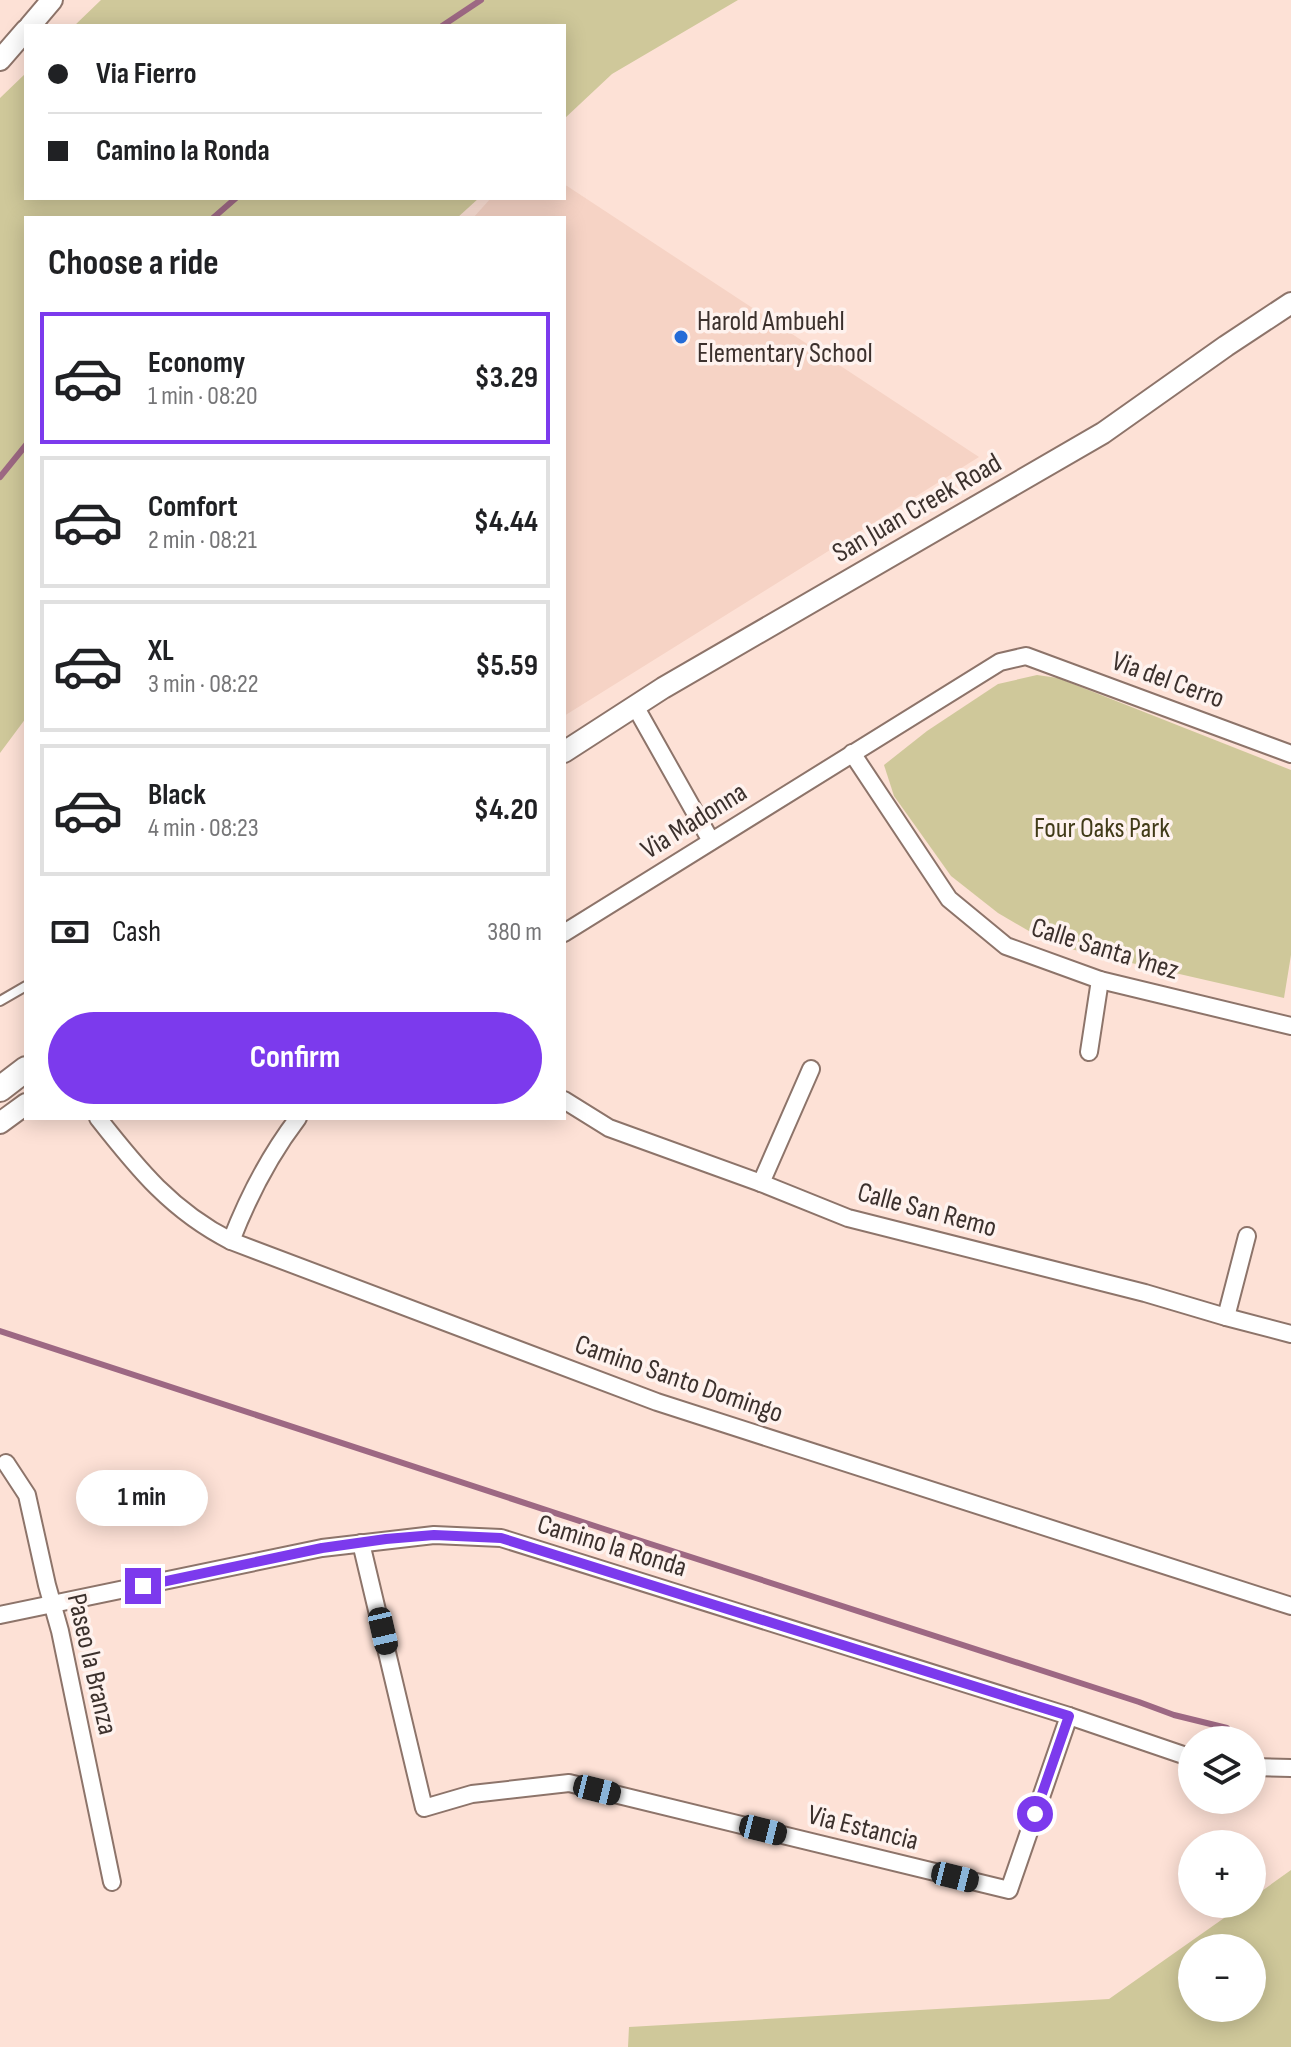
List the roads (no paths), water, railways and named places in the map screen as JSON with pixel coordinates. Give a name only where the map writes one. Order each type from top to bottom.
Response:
[{"type":"main road","points":[[0,1089],[24,1071]]},
{"type":"street","points":[[31,24],[52,0]]},
{"type":"street","points":[[0,60],[24,33]]},
{"type":"street","name":"San Juan Creek Road","points":[[566,751],[635,706],[1103,433],[1291,303]]},
{"type":"street","name":"Via Madonna","points":[[566,932],[1000,662],[1026,656]]},
{"type":"street","name":"Via del Cerro","points":[[1026,656],[1291,754]]},
{"type":"street","points":[[635,706],[711,841]]},
{"type":"street","name":"Calle Santa Ynez","points":[[852,753],[949,899],[1006,946],[1100,980],[1291,1026]]},
{"type":"street","points":[[1089,1052],[1100,980]]},
{"type":"street","points":[[761,1183],[811,1069]]},
{"type":"street","name":"Calle San Remo","points":[[566,1101],[609,1128],[848,1218],[1145,1293],[1291,1334]]},
{"type":"street","points":[[0,1123],[24,1105]]},
{"type":"street","name":"Camino Santo Domingo","points":[[100,1120],[165,1196],[192,1219],[231,1241],[657,1402],[1291,1606]]},
{"type":"street","points":[[231,1241],[267,1162],[297,1120]]},
{"type":"street","points":[[1226,1317],[1247,1236]]},
{"type":"street","name":"Paseo la Branza","points":[[6,1463],[27,1495],[112,1882]]},
{"type":"street","name":"Camino la Ronda","points":[[0,1615],[322,1548],[434,1535],[501,1538],[1069,1716],[1178,1753]]},
{"type":"street","name":"Via Estancia","points":[[361,1543],[424,1808],[472,1794],[569,1783],[1009,1890],[1069,1716]]},
{"type":"street","points":[[1266,1767],[1291,1768]]},
{"type":"lane","points":[[0,1001],[24,987]]},
{"type":"waterway","points":[[445,24],[481,0]]},
{"type":"waterway","points":[[215,216],[234,200]]},
{"type":"waterway","points":[[0,477],[24,447]]},
{"type":"waterway","points":[[0,1331],[1174,1715],[1219,1726]]},
{"type":"place","name":"Harold Ambuehl Elementary School","points":[[681,337]]},
{"type":"park label","name":"Four Oaks Park","points":[[1102,828]]}]
